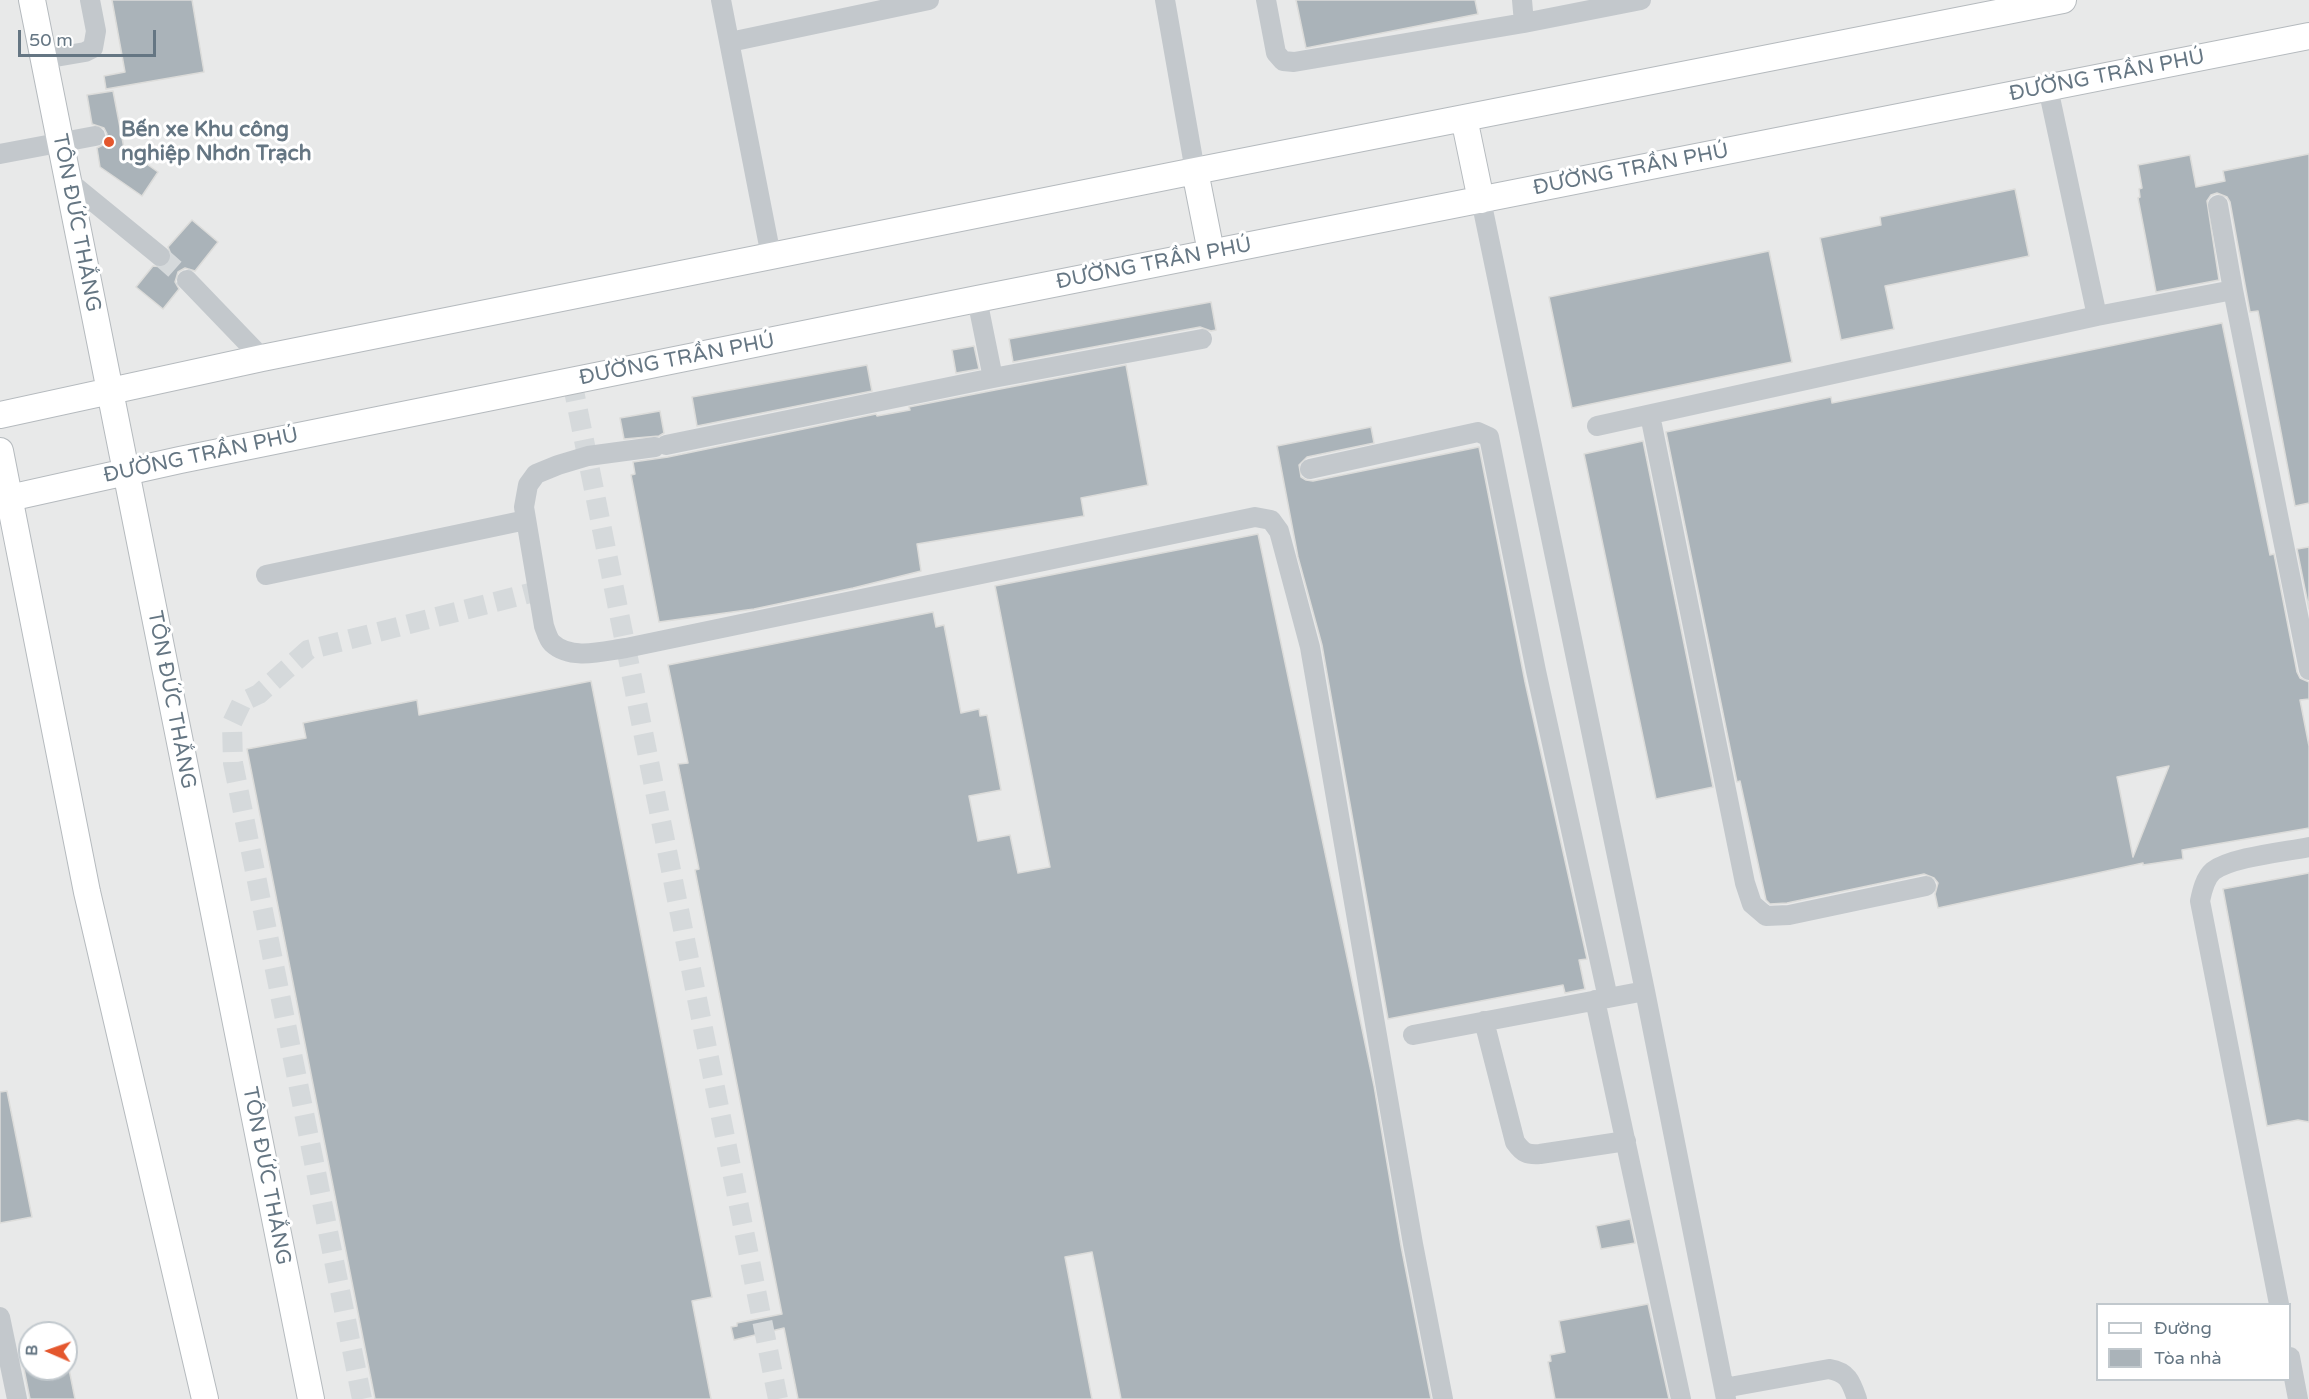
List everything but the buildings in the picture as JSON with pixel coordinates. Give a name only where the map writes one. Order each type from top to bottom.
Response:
[{"type":"main road","name":"TÔN ĐỨC THẮNG","points":[[32,0],[311,1399]]},
{"type":"main road","points":[[0,415],[262,358],[2063,0]]},
{"type":"main road","name":"ĐƯỜNG TRẦN PHÚ","points":[[5,499],[126,471],[977,299],[2309,36]]},
{"type":"main road","points":[[1464,118],[1481,200]]},
{"type":"main road","points":[[1195,171],[1211,252]]},
{"type":"main road","points":[[0,451],[5,499],[87,892],[205,1399]]},
{"type":"street","points":[[44,59],[85,52],[93,48],[96,31],[90,0]]},
{"type":"street","points":[[722,0],[771,256]]},
{"type":"street","points":[[730,42],[929,0]]},
{"type":"street","points":[[1165,0],[1195,171]]},
{"type":"street","points":[[1266,0],[1276,53],[1283,61],[1294,62],[1524,23],[1641,0]]},
{"type":"street","points":[[1522,0],[1524,23]]},
{"type":"street","points":[[2048,88],[2097,316]]},
{"type":"street","points":[[0,154],[94,136]]},
{"type":"street","points":[[67,180],[160,256]]},
{"type":"street","points":[[1481,200],[1645,991],[1725,1394],[1829,1369],[1840,1371],[1850,1382],[1857,1399]]},
{"type":"street","points":[[2218,206],[2309,670]]},
{"type":"street","points":[[187,280],[262,358]]},
{"type":"street","points":[[1597,426],[2097,316],[2233,290]]},
{"type":"street","points":[[977,299],[993,378]]},
{"type":"street","points":[[1202,339],[993,378],[660,446],[588,456],[536,474],[528,485],[524,507],[544,626],[551,642],[577,654],[626,648],[1255,517],[1270,520],[1279,531],[1310,647],[1411,1232],[1443,1399]]},
{"type":"street","points":[[1650,415],[1745,883],[1752,904],[1766,916],[1789,915],[1926,886]]},
{"type":"street","points":[[1310,469],[1479,432],[1489,437],[1602,999],[1626,1141],[1681,1399]]},
{"type":"street","points":[[266,575],[526,520]]},
{"type":"street","points":[[2279,1303],[2200,901],[2203,888],[2211,872],[2230,863],[2309,847]]},
{"type":"street","points":[[1413,1035],[1645,991]]},
{"type":"street","points":[[1484,1021],[1515,1142],[1522,1152],[1529,1155],[1540,1154],[1626,1141]]},
{"type":"street","points":[[0,1317],[17,1399]]},
{"type":"street","points":[[2291,1367],[2298,1399]]},
{"type":"shaded area","points":[[0,0],[2309,0],[2309,1399],[0,1399]]},
{"type":"tunnel","points":[[160,256],[187,280]]},
{"type":"tunnel","points":[[572,381],[778,1399]]},
{"type":"tunnel","points":[[362,1399],[233,763],[232,723],[242,702],[259,694],[308,650],[538,591]]},
{"type":"place","name":"Bến xe Khu công nghiệp Nhơn Trạch","points":[[109,142]]}]
